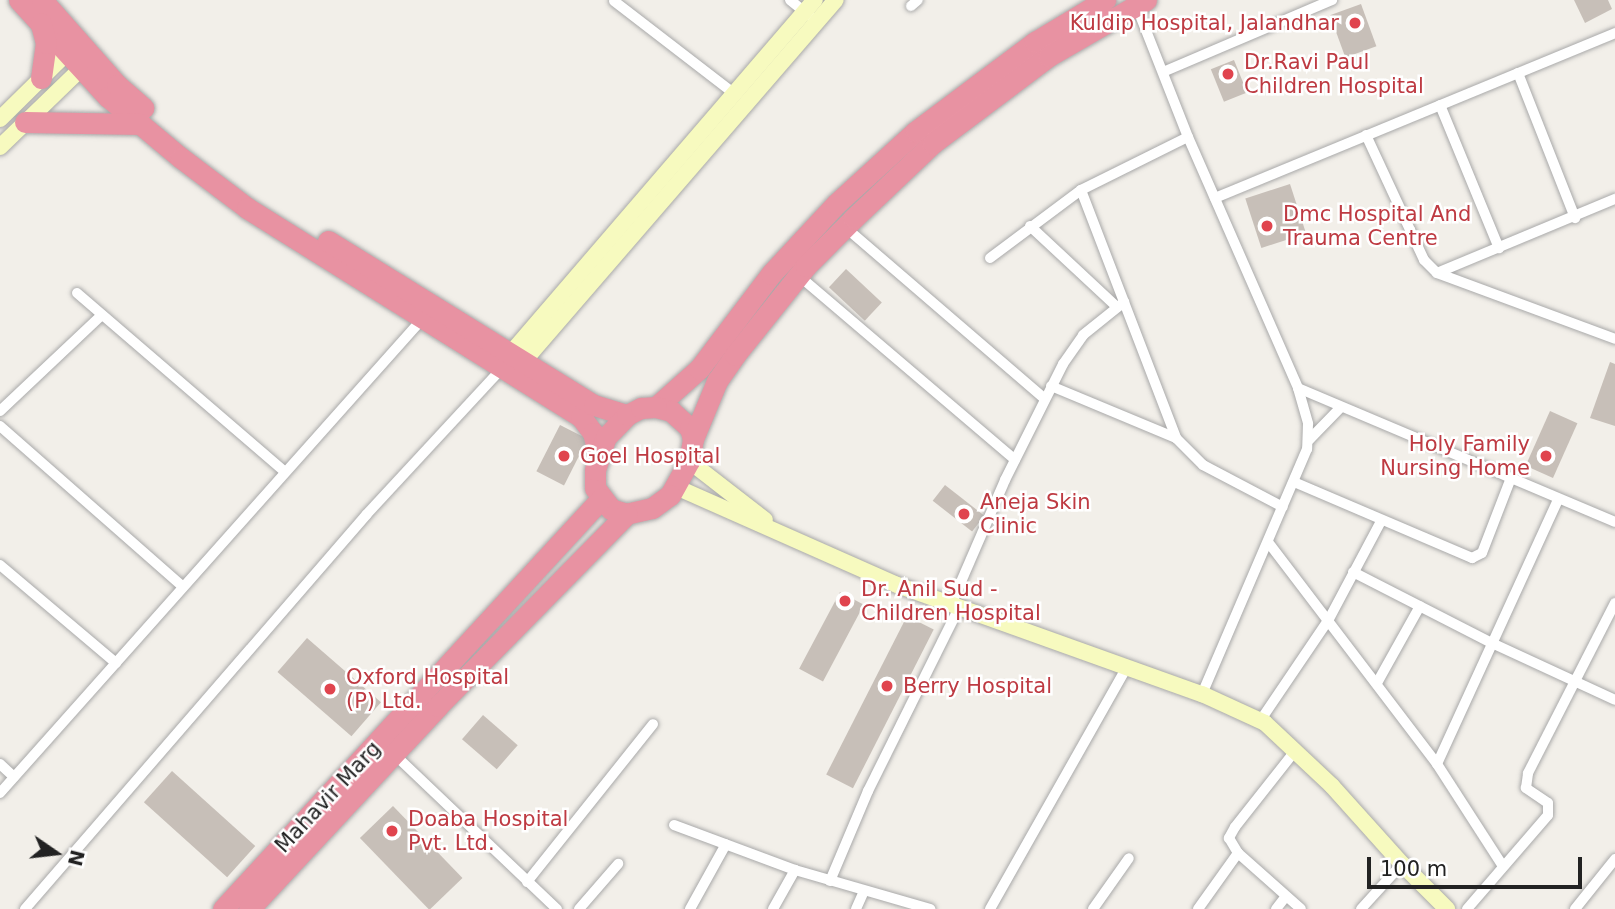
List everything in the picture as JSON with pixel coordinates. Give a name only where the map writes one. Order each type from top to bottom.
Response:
[{"type":"highway","points":[[19,0],[41,24],[126,93],[232,188],[513,360],[594,405],[627,415]]},
{"type":"highway","points":[[42,0],[108,97],[141,124],[424,317],[513,360],[581,416],[593,433],[599,455]]},
{"type":"highway","points":[[656,407],[699,369],[771,274],[836,204],[916,131],[1035,42],[1105,0]]},
{"type":"highway","points":[[693,439],[690,428],[681,418],[656,407],[641,408],[627,415],[606,437],[599,455],[595,488],[601,499],[611,509],[627,514],[652,508],[676,487],[689,461],[693,439],[717,381],[798,275],[933,144],[1049,56],[1141,3]]},
{"type":"highway","points":[[41,24],[46,43],[41,78]]},
{"type":"highway","points":[[25,122],[141,124]]},
{"type":"highway","name":"Mahavir Marg","points":[[223,909],[601,499]]},
{"type":"highway","name":"Mahavir Marg","points":[[249,909],[394,754],[627,514]]},
{"type":"street","points":[[790,0],[812,11]]},
{"type":"street","points":[[513,360],[736,95],[812,11],[836,0]]},
{"type":"street","points":[[1163,72],[1332,0]]},
{"type":"street","points":[[614,1],[736,95]]},
{"type":"street","points":[[1141,3],[1188,137],[1298,388],[1309,440]]},
{"type":"street","points":[[25,909],[368,514],[513,360],[812,11]]},
{"type":"street","points":[[1214,198],[1615,33]]},
{"type":"street","points":[[0,119],[41,78],[80,54]]},
{"type":"street","points":[[0,147],[25,122],[80,54]]},
{"type":"street","points":[[1518,73],[1575,218]]},
{"type":"street","points":[[1440,105],[1499,248]]},
{"type":"street","points":[[1366,135],[1424,260],[1437,273],[1615,339]]},
{"type":"street","points":[[990,258],[1081,190],[1188,137]]},
{"type":"street","points":[[1081,190],[1121,305],[1177,438],[1203,465],[1283,507]]},
{"type":"street","points":[[1437,273],[1575,218],[1615,199]]},
{"type":"street","points":[[1030,226],[1121,305]]},
{"type":"street","points":[[845,227],[1044,397]]},
{"type":"street","points":[[798,275],[1015,460]]},
{"type":"street","points":[[77,293],[284,471]]},
{"type":"street","points":[[830,881],[868,792],[955,606],[1044,397],[1083,335],[1121,305]]},
{"type":"street","points":[[0,411],[103,314]]},
{"type":"street","points":[[0,793],[182,586],[216,552],[284,471],[424,317]]},
{"type":"street","points":[[1051,386],[1177,438]]},
{"type":"street","points":[[1298,388],[1615,522]]},
{"type":"street","points":[[1202,694],[1294,482],[1309,440],[1341,407]]},
{"type":"street","points":[[0,426],[182,586]]},
{"type":"street","points":[[689,461],[787,537]]},
{"type":"street","points":[[1294,482],[1465,558],[1477,558],[1482,553],[1511,478]]},
{"type":"street","points":[[676,487],[897,585],[1202,694],[1260,721],[1332,786],[1402,864],[1447,909]]},
{"type":"street","points":[[1437,764],[1558,499]]},
{"type":"street","points":[[1260,721],[1329,619],[1381,520]]},
{"type":"street","points":[[1268,542],[1437,764],[1503,865]]},
{"type":"street","points":[[0,565],[116,663]]},
{"type":"street","points":[[1353,572],[1494,644],[1615,700]]},
{"type":"street","points":[[1467,909],[1549,811],[1548,803],[1527,790],[1526,780],[1615,603]]},
{"type":"street","points":[[1377,683],[1420,606]]},
{"type":"street","points":[[990,909],[1127,667]]},
{"type":"street","points":[[527,882],[653,724]]},
{"type":"street","points":[[1295,751],[1230,834],[1229,842],[1301,909]]},
{"type":"street","points":[[394,754],[557,909]]},
{"type":"street","points":[[0,764],[15,777]]},
{"type":"street","points":[[674,825],[795,870],[930,909]]},
{"type":"street","points":[[690,909],[726,844]]},
{"type":"street","points":[[1198,909],[1238,853]]},
{"type":"street","points":[[1093,909],[1129,858]]},
{"type":"street","points":[[1575,909],[1615,859]]},
{"type":"street","points":[[579,909],[618,863]]},
{"type":"street","points":[[1361,909],[1402,864]]},
{"type":"street","points":[[773,909],[795,870]]},
{"type":"street","points":[[856,909],[864,891]]},
{"type":"street","points":[[1276,909],[1286,896]]},
{"type":"building","points":[[1574,0],[1608,0],[1612,9],[1585,23]]},
{"type":"building","points":[[1361,4],[1376,46],[1345,58],[1330,15]]},
{"type":"building","points":[[1234,60],[1247,92],[1224,102],[1211,69]]},
{"type":"building","points":[[1290,184],[1306,233],[1261,248],[1245,199]]},
{"type":"building","points":[[846,269],[882,302],[865,321],[829,287]]},
{"type":"building","points":[[1610,362],[1615,364],[1615,426],[1590,418]]},
{"type":"building","points":[[1550,411],[1577,423],[1553,478],[1526,466]]},
{"type":"building","points":[[560,425],[588,439],[564,485],[536,471]]},
{"type":"building","points":[[945,485],[984,516],[972,532],[933,501]]},
{"type":"building","points":[[840,592],[864,605],[823,681],[799,669]]},
{"type":"building","points":[[907,616],[934,630],[853,788],[826,775]]},
{"type":"building","points":[[307,638],[381,702],[351,736],[277,672]]},
{"type":"building","points":[[483,715],[518,745],[497,769],[462,739]]},
{"type":"building","points":[[172,771],[255,846],[227,877],[144,802]]},
{"type":"building","points":[[393,806],[462,878],[429,909],[360,838]]},
{"type":"place","name":"Kuldip Hospital, Jalandhar","points":[[1355,23]]},
{"type":"place","name":"Dr.Ravi Paul Children Hospital","points":[[1228,74]]},
{"type":"place","name":"Dmc Hospital And Trauma Centre","points":[[1267,226]]},
{"type":"place","name":"Goel Hospital","points":[[564,456]]},
{"type":"place","name":"Holy Family Nursing Home","points":[[1546,456]]},
{"type":"place","name":"Aneja Skin Clinic","points":[[964,514]]},
{"type":"place","name":"Dr. Anil Sud - Children Hospital","points":[[845,601]]},
{"type":"place","name":"Berry Hospital","points":[[887,686]]},
{"type":"place","name":"Oxford Hospital (P) Ltd.","points":[[330,689]]},
{"type":"place","name":"Doaba Hospital Pvt. Ltd.","points":[[392,831]]}]
